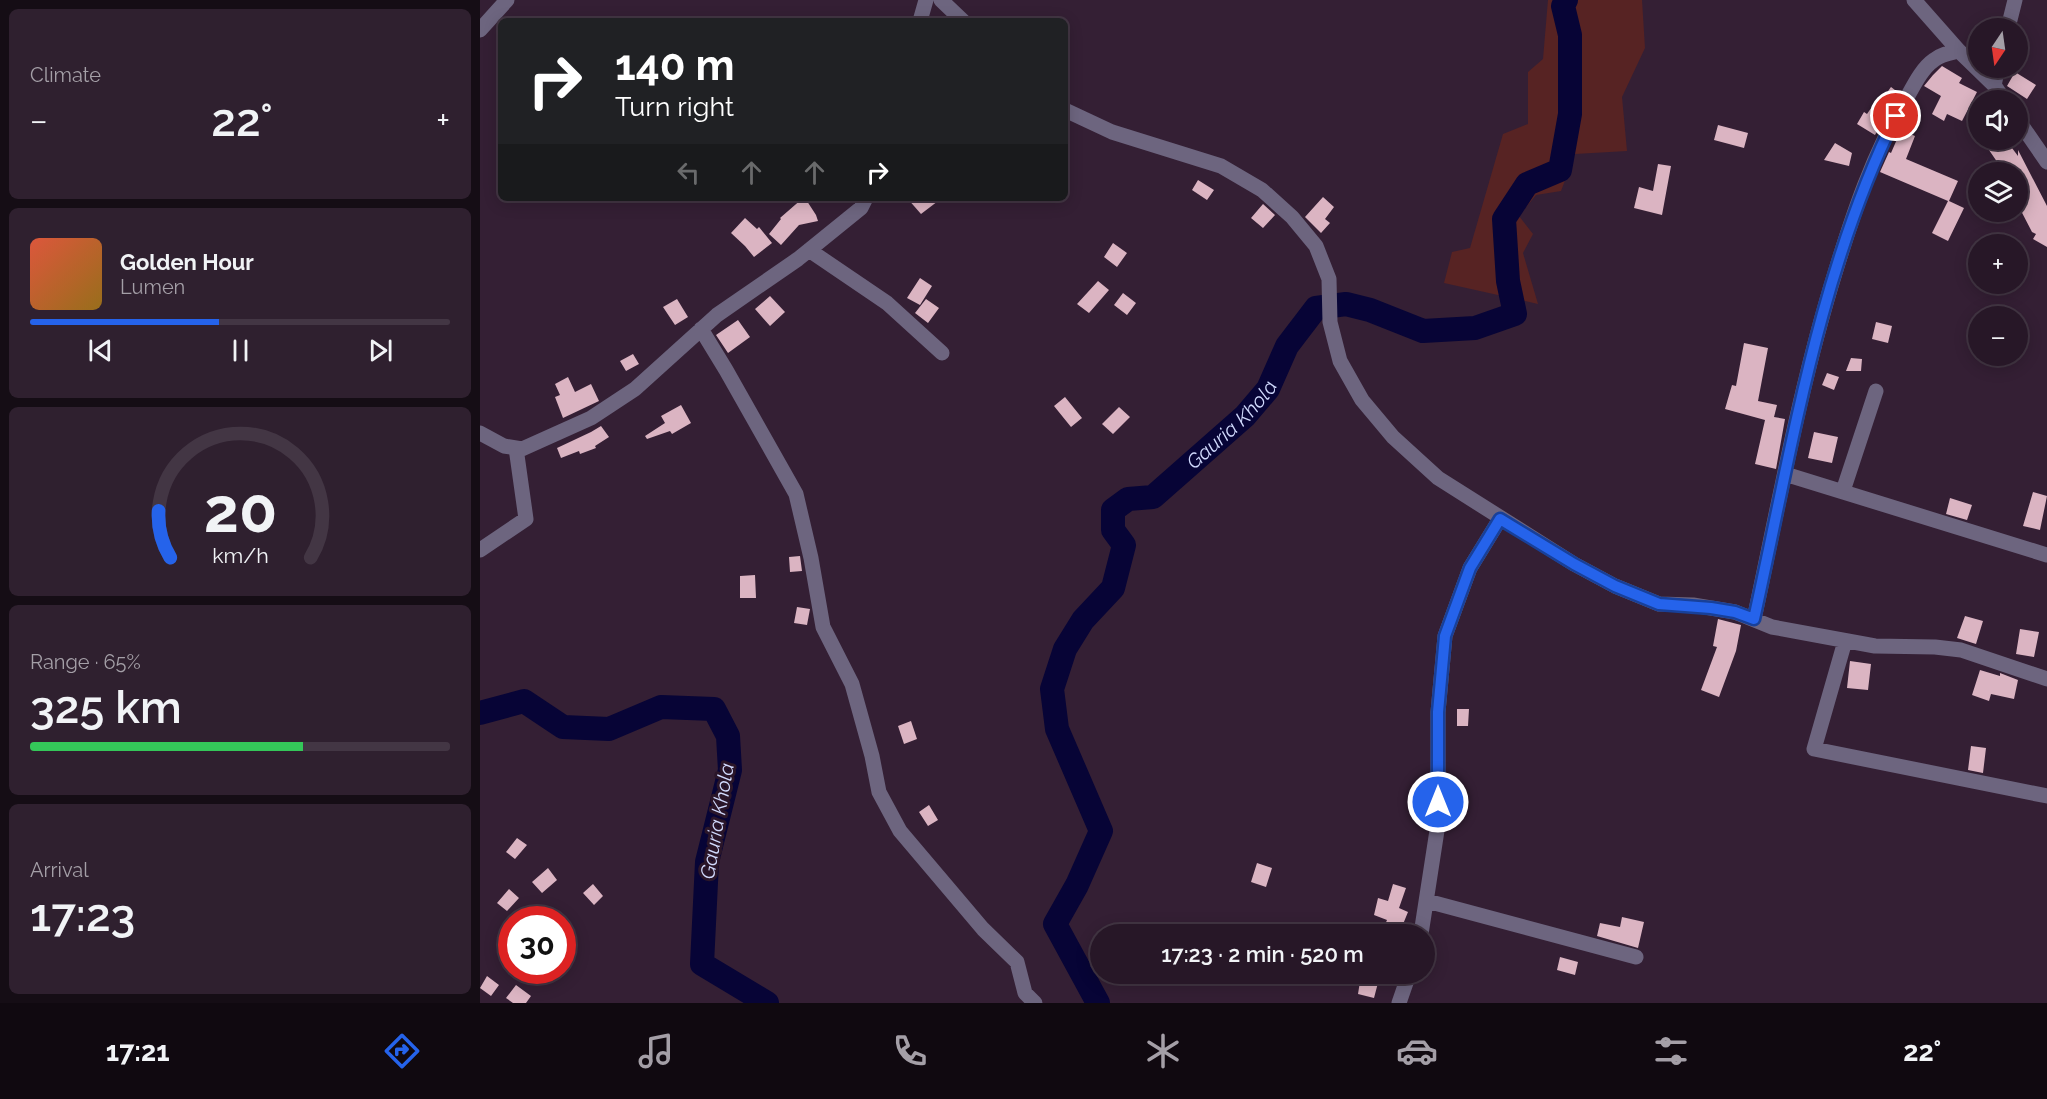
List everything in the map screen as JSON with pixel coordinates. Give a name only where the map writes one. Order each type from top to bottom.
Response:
[{"type":"street","points":[[480,30],[507,0]]},
{"type":"street","points":[[921,18],[926,0]]},
{"type":"street","points":[[941,0],[960,18]]},
{"type":"street","points":[[1914,0],[1997,90]]},
{"type":"street","points":[[2010,18],[2015,0]]},
{"type":"street","points":[[1754,619],[1806,376],[1860,196],[1896,116],[1925,69],[1932,60],[1943,54],[1959,51]]},
{"type":"street","points":[[1994,85],[1996,78]]},
{"type":"street","points":[[1068,111],[1112,132],[1221,166],[1262,190],[1292,218],[1316,246],[1329,279],[1330,322],[1340,361],[1362,400],[1393,437],[1438,478],[1584,570],[1659,604],[1735,612],[1772,627],[1875,646],[1961,650],[2047,679]]},
{"type":"street","points":[[2028,134],[2047,162]]},
{"type":"street","points":[[480,433],[504,446],[522,449],[591,418],[635,389],[717,315],[809,250],[861,208],[864,201]]},
{"type":"street","points":[[809,250],[887,303],[942,353]]},
{"type":"street","points":[[700,329],[726,370],[796,495],[812,558],[823,627],[852,684],[872,756],[879,792],[900,831],[983,929],[1017,962],[1025,993],[1035,1003]]},
{"type":"street","points":[[1843,491],[1876,391]]},
{"type":"street","points":[[480,550],[526,519],[516,448]]},
{"type":"street","points":[[1785,474],[2047,555]]},
{"type":"street","points":[[1423,924],[1438,824],[1438,712],[1445,636],[1470,568],[1500,519]]},
{"type":"street","points":[[1845,641],[1814,749],[2047,796]]},
{"type":"street","points":[[1427,901],[1636,957]]},
{"type":"street","points":[[1399,1003],[1405,984]]},
{"type":"shaded area","points":[[1548,0],[1642,0],[1645,48],[1622,97],[1627,151],[1575,154],[1561,191],[1536,195],[1519,216],[1533,234],[1523,253],[1538,304],[1444,283],[1452,252],[1470,248],[1503,134],[1528,124],[1528,72],[1543,59]]},
{"type":"building","points":[[1942,66],[1962,78],[1959,83],[1973,90],[1968,90],[1968,109],[1962,121],[1947,114],[1944,121],[1932,114],[1941,96],[1924,86]]},
{"type":"building","points":[[2012,78],[2025,78],[2036,85],[2028,97],[2028,90],[2013,90],[2007,86]]},
{"type":"building","points":[[1891,87],[1899,93],[1892,104],[1883,98]]},
{"type":"building","points":[[1878,98],[1890,106],[1879,122],[1882,123],[1875,135],[1857,124],[1864,112],[1867,114]]},
{"type":"building","points":[[1718,125],[1748,133],[1744,148],[1714,140]]},
{"type":"building","points":[[1901,130],[1915,136],[1906,159],[1958,181],[1949,201],[1964,208],[1948,241],[1932,233],[1948,201],[1880,172]]},
{"type":"building","points":[[1835,143],[1852,153],[1849,166],[1824,160]]},
{"type":"building","points":[[1989,150],[2014,150],[2018,156],[2018,150],[2024,162],[1997,162]]},
{"type":"building","points":[[1658,164],[1671,166],[1662,215],[1634,208],[1639,187],[1653,191]]},
{"type":"building","points":[[2028,169],[2047,206],[2047,247],[2033,239],[2036,234],[2032,232],[2027,222]]},
{"type":"building","points":[[1198,180],[1214,190],[1207,200],[1192,190]]},
{"type":"building","points":[[1323,197],[1334,207],[1325,219],[1330,223],[1321,233],[1305,217]]},
{"type":"building","points":[[800,201],[807,201],[818,221],[799,225],[781,245],[769,234],[780,218]]},
{"type":"building","points":[[910,201],[938,201],[921,214]]},
{"type":"building","points":[[1263,204],[1275,215],[1263,228],[1251,218]]},
{"type":"building","points":[[745,218],[757,229],[759,227],[772,243],[754,257],[731,233]]},
{"type":"building","points":[[1113,243],[1127,253],[1117,267],[1104,257]]},
{"type":"building","points":[[920,278],[932,286],[920,305],[907,298]]},
{"type":"building","points":[[1098,281],[1109,290],[1089,313],[1077,304]]},
{"type":"building","points":[[1123,293],[1136,303],[1127,315],[1114,305]]},
{"type":"building","points":[[770,296],[785,312],[770,326],[755,309]]},
{"type":"building","points":[[677,299],[688,317],[675,325],[663,307]]},
{"type":"building","points":[[926,299],[939,308],[928,323],[915,313]]},
{"type":"building","points":[[738,320],[750,337],[728,353],[716,335]]},
{"type":"building","points":[[1876,322],[1892,326],[1888,343],[1872,339]]},
{"type":"building","points":[[1744,343],[1768,348],[1758,401],[1777,405],[1774,417],[1785,419],[1776,469],[1755,464],[1765,420],[1725,409],[1732,385],[1736,386]]},
{"type":"building","points":[[633,354],[639,364],[626,371],[620,361]]},
{"type":"building","points":[[1851,358],[1862,359],[1861,371],[1846,371]]},
{"type":"building","points":[[1827,373],[1839,377],[1834,390],[1822,385]]},
{"type":"building","points":[[568,377],[575,392],[591,384],[599,401],[563,418],[555,397],[560,395],[555,384]]},
{"type":"building","points":[[1065,397],[1082,418],[1071,427],[1054,406]]},
{"type":"building","points":[[681,405],[691,423],[672,434],[670,431],[647,439],[645,436],[665,423],[661,416]]},
{"type":"building","points":[[1119,407],[1130,417],[1113,434],[1102,424]]},
{"type":"building","points":[[601,426],[609,437],[595,446],[596,448],[561,458],[557,448]]},
{"type":"building","points":[[1814,432],[1838,437],[1832,463],[1808,458]]},
{"type":"building","points":[[2033,492],[2047,496],[2040,530],[2023,526]]},
{"type":"building","points":[[1950,498],[1972,505],[1967,520],[1946,514]]},
{"type":"building","points":[[800,556],[802,571],[790,572],[789,557]]},
{"type":"building","points":[[755,575],[756,598],[740,598],[740,576]]},
{"type":"building","points":[[797,607],[810,609],[807,625],[794,623]]},
{"type":"building","points":[[1965,616],[1983,621],[1976,644],[1957,638]]},
{"type":"building","points":[[1718,619],[1741,625],[1736,651],[1719,697],[1701,690],[1717,647],[1713,646]]},
{"type":"building","points":[[2020,629],[2039,632],[2034,657],[2016,654]]},
{"type":"building","points":[[1850,661],[1871,664],[1868,690],[1847,688]]},
{"type":"building","points":[[1980,670],[2000,676],[2000,673],[2018,680],[2014,699],[1991,694],[1989,701],[1972,695]]},
{"type":"building","points":[[1457,709],[1469,709],[1468,726],[1457,726]]},
{"type":"building","points":[[911,721],[917,739],[904,744],[898,726]]},
{"type":"building","points":[[1971,746],[1986,748],[1983,773],[1968,770]]},
{"type":"building","points":[[929,805],[938,820],[928,826],[919,812]]},
{"type":"building","points":[[517,838],[527,845],[515,859],[506,852]]},
{"type":"building","points":[[1257,863],[1272,868],[1266,887],[1251,882]]},
{"type":"building","points":[[548,868],[557,880],[542,893],[532,882]]},
{"type":"building","points":[[593,884],[603,896],[594,905],[583,893]]},
{"type":"building","points":[[1393,884],[1406,888],[1399,908],[1408,912],[1403,924],[1385,924],[1387,920],[1374,915],[1378,898],[1388,901]]},
{"type":"building","points":[[509,889],[519,898],[512,906],[501,906],[497,903]]},
{"type":"building","points":[[1622,917],[1644,922],[1638,948],[1597,936],[1600,923],[1620,927]]},
{"type":"building","points":[[1560,957],[1578,962],[1575,975],[1557,970]]},
{"type":"building","points":[[487,976],[499,985],[491,996],[480,988]]},
{"type":"building","points":[[1360,984],[1378,984],[1374,998],[1358,994]]},
{"type":"building","points":[[516,985],[531,996],[526,1003],[513,1003],[506,998]]},
{"type":"waterway","name":"Gauria Khola","points":[[1098,1003],[1055,924],[1077,885],[1101,831],[1057,729],[1052,689],[1065,649],[1083,620],[1113,588],[1124,545],[1113,530],[1113,510],[1128,499],[1153,497],[1245,416],[1268,389],[1287,346],[1316,308],[1346,304],[1370,310],[1423,331],[1475,328],[1515,314],[1508,281],[1504,219],[1527,184],[1560,170],[1570,114],[1570,35],[1563,6],[1566,0]]},
{"type":"waterway","name":"Gauria Khola","points":[[480,713],[524,701],[563,727],[609,729],[661,707],[714,709],[728,736],[730,770],[707,862],[702,964],[767,1003]]},
{"type":"route","points":[[1438,802],[1438,712],[1445,636],[1470,568],[1500,519],[1615,586],[1659,604],[1693,605],[1735,612],[1754,619],[1806,376],[1824,309],[1860,196],[1875,158],[1896,116]]}]
